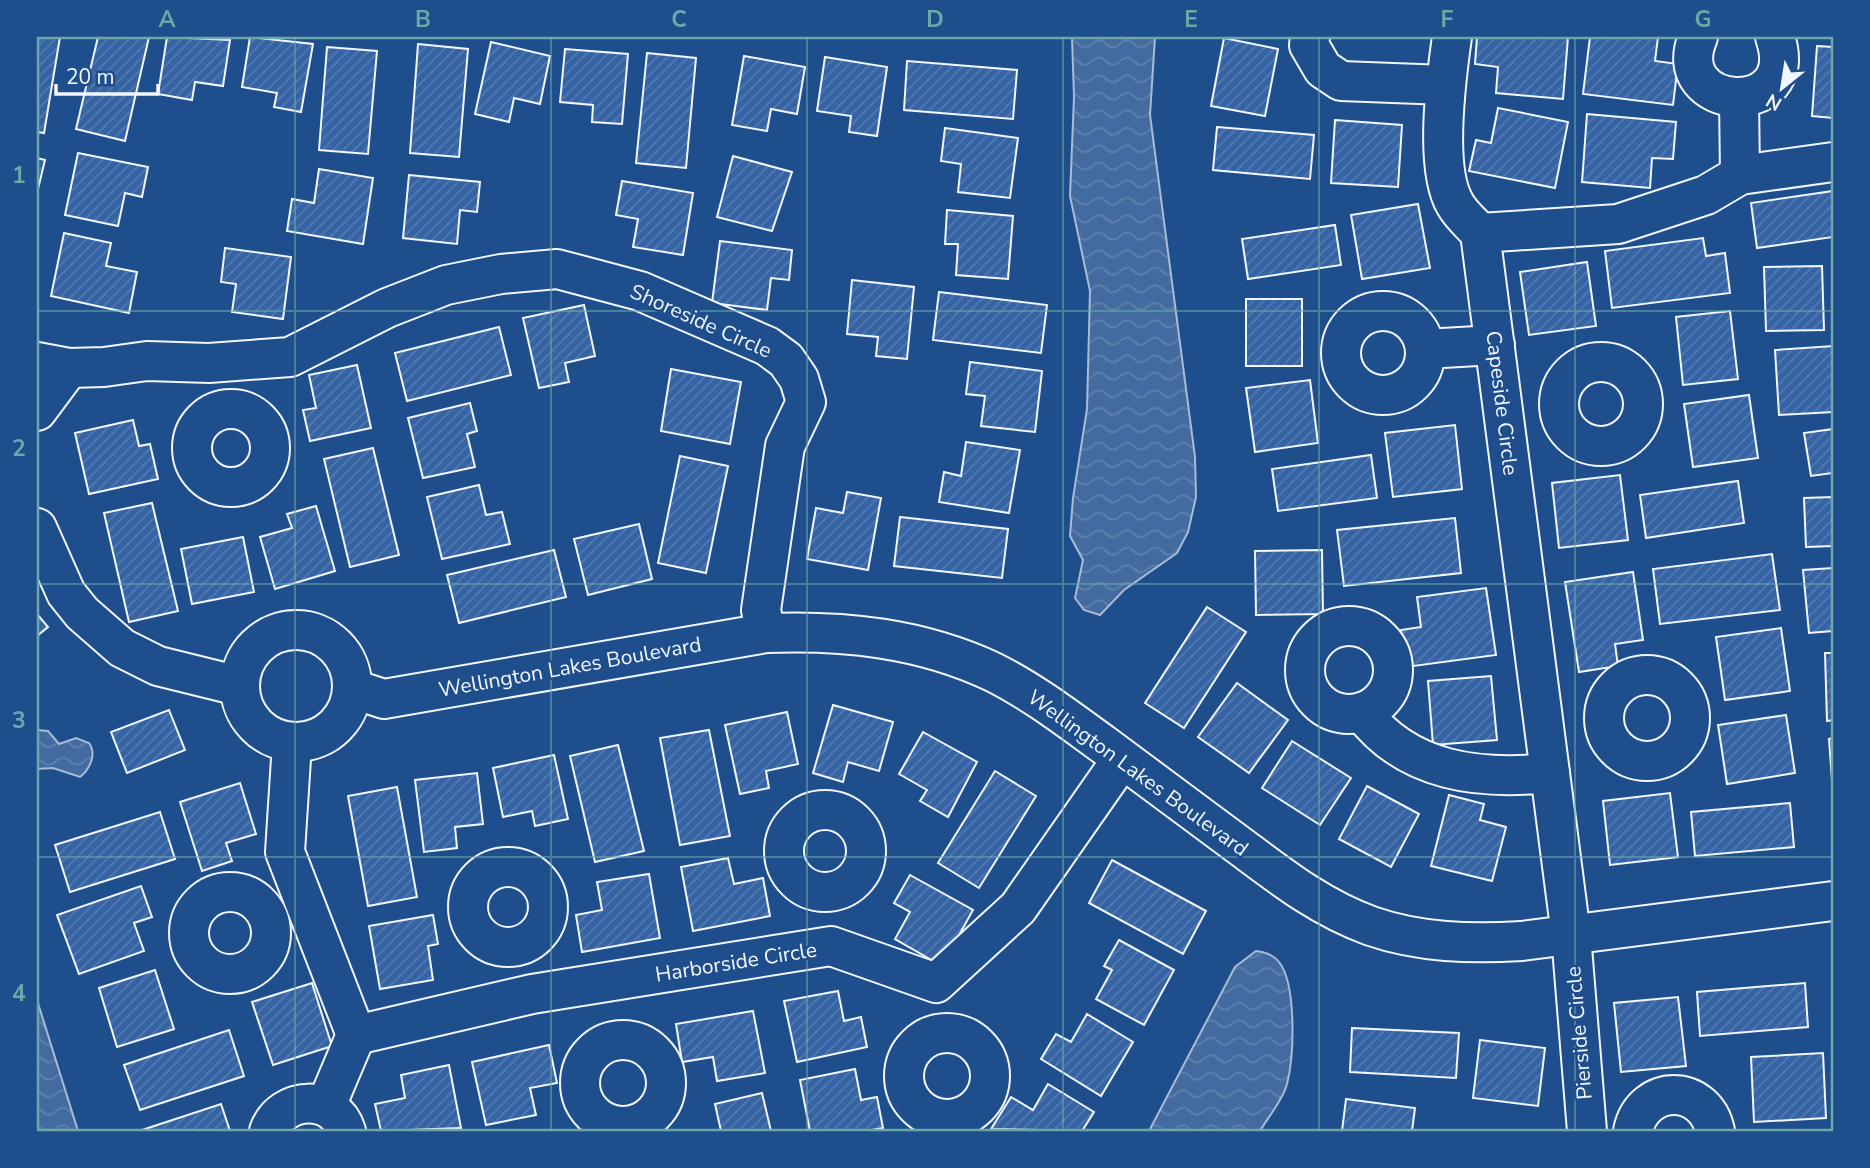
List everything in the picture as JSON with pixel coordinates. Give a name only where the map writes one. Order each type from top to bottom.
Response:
[{"type":"street","points":[[1310,37],[1308,45],[1323,69],[1341,81],[1445,85]]},
{"type":"street","points":[[1452,37],[1445,85],[1444,176],[1455,204],[1480,233],[1618,223],[1706,195],[1740,174],[1833,162]]},
{"type":"street","points":[[1698,37],[1694,54],[1695,68],[1701,81],[1712,91],[1738,99],[1753,96],[1774,78],[1779,51],[1775,37]]},
{"type":"street","points":[[1738,99],[1740,174]]},
{"type":"street","name":"Capeside Circle","points":[[1480,233],[1571,935]]},
{"type":"street","name":"Shoreside Circle","points":[[37,411],[53,365],[104,367],[147,361],[209,363],[290,358],[376,313],[446,285],[501,274],[558,269],[640,291],[767,346],[786,360],[799,379],[806,402],[785,446],[761,610],[766,633]]},
{"type":"street","points":[[1425,349],[1495,345]]},
{"type":"street","points":[[209,363],[222,409]]},
{"type":"street","points":[[1504,420],[1560,414]]},
{"type":"street","points":[[37,528],[66,593],[82,613],[122,648],[158,666],[239,685]]},
{"type":"street","points":[[297,629],[315,633],[331,641],[343,655],[351,671],[353,689],[349,706],[340,722],[327,734],[292,743],[275,739],[261,730],[241,703],[239,685],[242,668],[250,652],[263,639],[279,632],[297,629]]},
{"type":"street","name":"Wellington Lakes Boulevard","points":[[353,689],[384,699],[766,633],[823,631],[881,637],[938,651],[992,672],[1043,701],[1301,891],[1371,926],[1420,939],[1472,944],[1571,935],[1833,901]]},
{"type":"street","points":[[1362,712],[1374,729],[1409,755],[1446,770],[1505,778],[1606,729]]},
{"type":"street","points":[[270,1131],[277,1117],[287,1108],[299,1103],[336,1119],[356,1035],[285,852],[292,743]]},
{"type":"street","points":[[946,1033],[936,983],[1018,908],[1122,759]]},
{"type":"street","points":[[829,892],[831,946]]},
{"type":"street","points":[[269,917],[306,906]]},
{"type":"street","name":"Pierside Circle","points":[[1571,935],[1587,1131]]},
{"type":"street","points":[[517,946],[532,994]]},
{"type":"street","name":"Harborside Circle","points":[[356,1035],[532,994],[831,946],[936,983]]},
{"type":"street","points":[[600,984],[612,1042]]},
{"type":"street","points":[[1633,1131],[1637,1117],[1645,1106],[1669,1094],[1695,1099],[1713,1119],[1715,1131]]},
{"type":"water","points":[[1072,37],[1155,37],[1150,115],[1195,457],[1196,497],[1188,532],[1177,553],[1124,590],[1100,615],[1084,610],[1075,598],[1083,560],[1070,536],[1087,409],[1090,291],[1070,196],[1074,97]]},
{"type":"water","points":[[37,730],[48,731],[59,744],[76,738],[89,743],[92,756],[84,774],[80,777],[53,768],[37,769]]},
{"type":"water","points":[[1256,951],[1277,959],[1289,987],[1291,1057],[1287,1084],[1279,1102],[1260,1131],[1149,1131],[1235,967]]},
{"type":"water","points":[[37,1000],[78,1131],[37,1131]]},
{"type":"building","points":[[37,37],[60,37],[44,133],[37,132]]},
{"type":"building","points":[[98,37],[149,37],[125,141],[76,129]]},
{"type":"building","points":[[167,37],[230,40],[223,86],[195,82],[192,100],[158,94]]},
{"type":"building","points":[[250,37],[313,44],[301,112],[274,107],[277,93],[242,87]]},
{"type":"building","points":[[1477,37],[1568,37],[1563,99],[1496,93],[1498,67],[1475,64]]},
{"type":"building","points":[[1590,37],[1658,37],[1655,61],[1678,64],[1673,105],[1583,94]]},
{"type":"building","points":[[1224,38],[1278,49],[1265,116],[1211,106]]},
{"type":"building","points":[[491,42],[550,56],[540,104],[514,98],[509,122],[475,114]]},
{"type":"building","points":[[418,44],[468,49],[459,157],[410,153]]},
{"type":"building","points":[[1817,46],[1833,47],[1833,118],[1812,116]]},
{"type":"building","points":[[327,47],[377,51],[368,154],[319,150]]},
{"type":"building","points":[[565,49],[628,54],[622,124],[592,122],[593,105],[560,102]]},
{"type":"building","points":[[647,53],[696,58],[686,168],[636,163]]},
{"type":"building","points":[[744,56],[805,67],[797,114],[771,109],[767,131],[732,125]]},
{"type":"building","points":[[825,57],[887,67],[877,136],[849,132],[851,116],[817,111]]},
{"type":"building","points":[[907,61],[1017,70],[1013,119],[904,110]]},
{"type":"building","points":[[1498,108],[1568,122],[1555,188],[1469,171],[1476,140],[1491,143]]},
{"type":"building","points":[[1587,114],[1676,122],[1673,159],[1652,158],[1650,188],[1582,182]]},
{"type":"building","points":[[1335,120],[1402,125],[1398,187],[1331,183]]},
{"type":"building","points":[[1217,127],[1314,135],[1310,179],[1213,170]]},
{"type":"building","points":[[945,128],[1018,138],[1010,198],[958,192],[961,164],[941,161]]},
{"type":"building","points":[[78,153],[148,167],[142,197],[125,193],[118,226],[65,215]]},
{"type":"building","points":[[733,156],[792,172],[772,231],[717,217]]},
{"type":"building","points":[[37,158],[45,160],[37,193]]},
{"type":"building","points":[[319,169],[373,178],[363,244],[287,231],[292,199],[314,203]]},
{"type":"building","points":[[409,175],[480,182],[477,212],[460,210],[457,244],[403,238]]},
{"type":"building","points":[[622,181],[693,193],[683,255],[633,247],[638,219],[616,215]]},
{"type":"building","points":[[1833,191],[1833,237],[1757,248],[1751,203]]},
{"type":"building","points":[[1418,204],[1430,268],[1362,279],[1351,215]]},
{"type":"building","points":[[947,210],[1013,216],[1008,279],[956,275],[958,244],[945,244]]},
{"type":"building","points":[[1335,225],[1341,265],[1248,279],[1242,239]]},
{"type":"building","points":[[64,233],[111,243],[106,266],[137,272],[129,313],[51,296]]},
{"type":"building","points":[[1703,238],[1706,256],[1725,253],[1730,293],[1612,308],[1605,251]]},
{"type":"building","points":[[720,241],[792,250],[789,280],[771,278],[767,310],[712,303]]},
{"type":"building","points":[[225,248],[291,257],[283,319],[232,312],[236,284],[221,282]]},
{"type":"building","points":[[1587,262],[1596,326],[1529,335],[1520,272]]},
{"type":"building","points":[[1822,266],[1824,330],[1766,331],[1764,267]]},
{"type":"building","points":[[852,280],[914,287],[907,359],[876,356],[878,337],[847,334]]},
{"type":"building","points":[[939,292],[1047,305],[1041,353],[933,340]]},
{"type":"building","points":[[1246,299],[1302,299],[1302,366],[1246,366]]},
{"type":"building","points":[[584,305],[595,356],[565,363],[569,382],[539,388],[523,318]]},
{"type":"building","points":[[1730,311],[1738,379],[1683,385],[1676,317]]},
{"type":"building","points":[[499,327],[511,375],[407,401],[395,353]]},
{"type":"building","points":[[1833,346],[1833,412],[1779,415],[1775,350]]},
{"type":"building","points":[[970,362],[1042,371],[1035,432],[981,426],[985,396],[966,394]]},
{"type":"building","points":[[357,365],[371,428],[310,441],[303,410],[316,408],[309,375]]},
{"type":"building","points":[[671,369],[741,382],[730,444],[661,431]]},
{"type":"building","points":[[1310,380],[1318,443],[1255,452],[1246,388]]},
{"type":"building","points":[[1749,395],[1758,458],[1693,467],[1684,404]]},
{"type":"building","points":[[470,403],[477,431],[467,434],[475,467],[423,478],[408,418]]},
{"type":"building","points":[[133,420],[139,446],[150,444],[158,479],[89,494],[75,433]]},
{"type":"building","points":[[1455,425],[1462,489],[1393,497],[1385,433]]},
{"type":"building","points":[[1833,429],[1833,473],[1811,476],[1804,433]]},
{"type":"building","points":[[966,442],[1020,450],[1009,513],[939,502],[944,472],[961,476]]},
{"type":"building","points":[[373,448],[399,555],[350,567],[324,459]]},
{"type":"building","points":[[1371,455],[1377,498],[1278,511],[1272,469]]},
{"type":"building","points":[[680,456],[728,466],[706,573],[658,563]]},
{"type":"building","points":[[1620,475],[1628,540],[1559,548],[1552,483]]},
{"type":"building","points":[[1738,481],[1744,523],[1646,538],[1640,495]]},
{"type":"building","points":[[479,485],[486,515],[502,512],[510,544],[442,559],[427,497]]},
{"type":"building","points":[[847,492],[881,498],[868,570],[807,559],[816,508],[843,513]]},
{"type":"building","points":[[1833,497],[1833,546],[1806,547],[1804,498]]},
{"type":"building","points":[[152,503],[178,611],[129,622],[104,513]]},
{"type":"building","points":[[316,506],[335,571],[275,589],[260,537],[292,528],[287,514]]},
{"type":"building","points":[[900,517],[1008,529],[1002,578],[894,566]]},
{"type":"building","points":[[1455,518],[1461,573],[1344,586],[1337,530]]},
{"type":"building","points":[[639,524],[652,579],[588,595],[574,539]]},
{"type":"building","points":[[243,537],[254,592],[192,604],[181,549]]},
{"type":"building","points":[[554,550],[566,597],[459,623],[447,575]]},
{"type":"building","points":[[1322,550],[1323,614],[1256,615],[1255,551]]},
{"type":"building","points":[[1772,554],[1780,610],[1660,624],[1653,569]]},
{"type":"building","points":[[1833,568],[1833,631],[1809,633],[1803,570]]},
{"type":"building","points":[[1633,572],[1643,640],[1615,644],[1618,666],[1579,672],[1565,582]]},
{"type":"building","points":[[1486,588],[1496,655],[1406,667],[1401,630],[1421,627],[1417,597]]},
{"type":"building","points":[[1207,607],[1246,632],[1184,728],[1145,703]]},
{"type":"building","points":[[37,614],[48,627],[37,636]]},
{"type":"building","points":[[1781,628],[1790,691],[1725,700],[1716,637]]},
{"type":"building","points":[[1825,653],[1833,653],[1833,720],[1827,721]]},
{"type":"building","points":[[1491,676],[1497,740],[1433,745],[1428,681]]},
{"type":"building","points":[[1237,683],[1288,720],[1249,773],[1198,737]]},
{"type":"building","points":[[833,705],[893,722],[879,771],[848,762],[843,782],[813,773]]},
{"type":"building","points":[[169,710],[185,750],[127,773],[111,732]]},
{"type":"building","points":[[787,712],[798,764],[766,771],[769,788],[740,794],[725,725]]},
{"type":"building","points":[[1786,715],[1795,773],[1727,784],[1718,725]]},
{"type":"building","points":[[709,730],[730,836],[680,845],[660,738]]},
{"type":"building","points":[[923,732],[977,762],[948,817],[920,801],[927,790],[899,774]]},
{"type":"building","points":[[1833,738],[1833,794],[1829,739]]},
{"type":"building","points":[[1292,741],[1351,778],[1320,825],[1262,788]]},
{"type":"building","points":[[618,745],[644,851],[595,862],[570,756]]},
{"type":"building","points":[[554,755],[568,819],[535,826],[532,811],[503,817],[493,768]]},
{"type":"building","points":[[995,771],[1036,796],[979,888],[938,863]]},
{"type":"building","points":[[477,773],[483,824],[455,827],[457,848],[424,852],[415,780]]},
{"type":"building","points":[[240,783],[256,834],[226,843],[232,861],[202,871],[180,802]]},
{"type":"building","points":[[1367,786],[1419,814],[1391,867],[1339,839]]},
{"type":"building","points":[[397,787],[417,897],[368,906],[348,796]]},
{"type":"building","points":[[1670,793],[1678,857],[1610,865],[1603,801]]},
{"type":"building","points":[[1449,795],[1484,804],[1480,820],[1506,827],[1492,881],[1431,866]]},
{"type":"building","points":[[1790,803],[1794,847],[1695,856],[1691,812]]},
{"type":"building","points":[[160,812],[175,859],[70,892],[55,845]]},
{"type":"building","points":[[728,858],[734,884],[763,878],[770,916],[693,931],[681,867]]},
{"type":"building","points":[[1112,860],[1206,911],[1183,954],[1089,903]]},
{"type":"building","points":[[649,874],[660,938],[582,952],[576,915],[602,910],[597,882]]},
{"type":"building","points":[[910,875],[973,910],[942,966],[895,939],[910,912],[894,903]]},
{"type":"building","points":[[141,886],[152,917],[134,923],[144,951],[79,974],[57,915]]},
{"type":"building","points":[[433,915],[438,944],[428,946],[433,980],[380,989],[369,926]]},
{"type":"building","points":[[1119,940],[1174,970],[1144,1025],[1096,999],[1112,970],[1104,966]]},
{"type":"building","points":[[155,970],[174,1029],[117,1047],[99,988]]},
{"type":"building","points":[[312,983],[332,1046],[273,1065],[252,1002]]},
{"type":"building","points":[[1805,983],[1808,1027],[1700,1036],[1697,992]]},
{"type":"building","points":[[838,991],[844,1021],[861,1017],[867,1047],[797,1062],[784,1001]]},
{"type":"building","points":[[1678,997],[1686,1066],[1621,1072],[1614,1003]]},
{"type":"building","points":[[753,1011],[765,1073],[717,1081],[713,1057],[682,1062],[676,1024]]},
{"type":"building","points":[[1087,1014],[1133,1042],[1101,1096],[1041,1059],[1056,1034],[1071,1042]]},
{"type":"building","points":[[1352,1028],[1459,1033],[1456,1078],[1350,1072]]},
{"type":"building","points":[[229,1030],[244,1076],[140,1110],[124,1065]]},
{"type":"building","points":[[1480,1040],[1545,1048],[1538,1106],[1473,1098]]},
{"type":"building","points":[[549,1045],[557,1083],[530,1088],[536,1115],[486,1125],[472,1062]]},
{"type":"building","points":[[1823,1053],[1826,1118],[1754,1122],[1751,1057]]},
{"type":"building","points":[[449,1065],[461,1128],[381,1131],[375,1104],[405,1098],[401,1075]]},
{"type":"building","points":[[855,1069],[861,1100],[877,1097],[883,1128],[866,1131],[810,1131],[800,1080]]},
{"type":"building","points":[[1048,1084],[1094,1112],[1082,1131],[991,1129],[1011,1097],[1033,1110]]},
{"type":"building","points":[[762,1093],[771,1131],[721,1131],[715,1104]]},
{"type":"building","points":[[1346,1099],[1415,1108],[1412,1131],[1342,1131]]},
{"type":"building","points":[[221,1104],[230,1131],[139,1131]]}]
